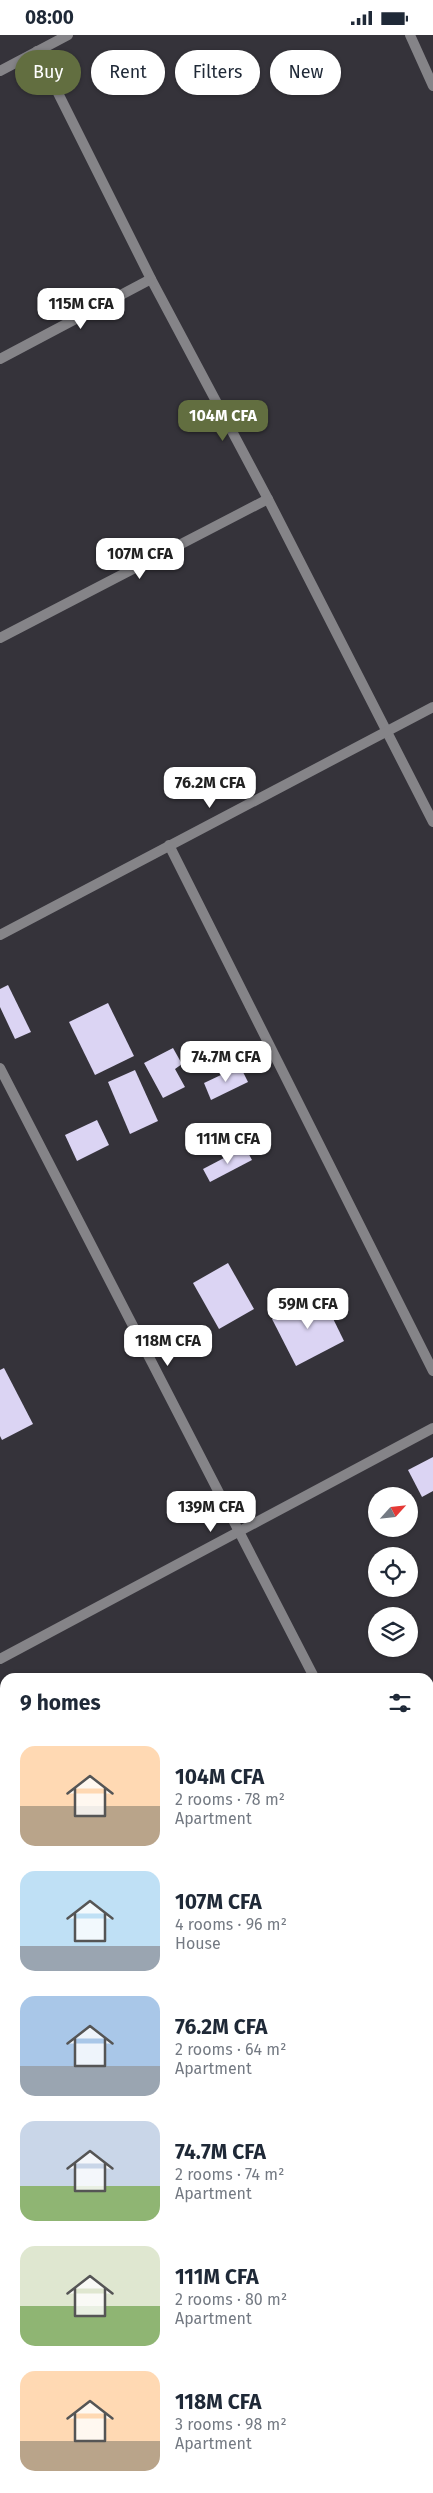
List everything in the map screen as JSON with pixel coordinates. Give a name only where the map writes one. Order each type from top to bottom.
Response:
[{"type":"street","points":[[39,50],[68,35]]},
{"type":"street","points":[[410,35],[433,86]]},
{"type":"street","points":[[0,71],[15,63]]},
{"type":"street","points":[[59,95],[151,279],[268,499],[433,822]]},
{"type":"street","points":[[0,359],[151,279]]},
{"type":"street","points":[[0,639],[268,499]]},
{"type":"street","points":[[0,935],[433,707]]},
{"type":"street","points":[[169,845],[433,1371]]},
{"type":"street","points":[[0,1068],[312,1673]]},
{"type":"street","points":[[0,1659],[433,1428]]},
{"type":"building","points":[[8,985],[31,1032],[15,1039],[0,1007],[0,989]]},
{"type":"building","points":[[108,1003],[134,1056],[95,1075],[69,1022]]},
{"type":"building","points":[[173,1048],[182,1064],[175,1069],[185,1087],[163,1098],[144,1063]]},
{"type":"building","points":[[240,1066],[248,1082],[211,1100],[204,1083]]},
{"type":"building","points":[[135,1070],[158,1121],[130,1134],[108,1082]]},
{"type":"building","points":[[97,1120],[109,1145],[77,1161],[65,1135]]},
{"type":"building","points":[[245,1147],[252,1160],[210,1182],[203,1169]]},
{"type":"building","points":[[228,1263],[254,1309],[219,1329],[193,1283]]},
{"type":"building","points":[[321,1294],[344,1341],[296,1366],[272,1319]]},
{"type":"building","points":[[4,1368],[33,1424],[2,1440],[0,1436],[0,1370]]},
{"type":"building","points":[[433,1457],[433,1491],[422,1497],[408,1470]]}]
